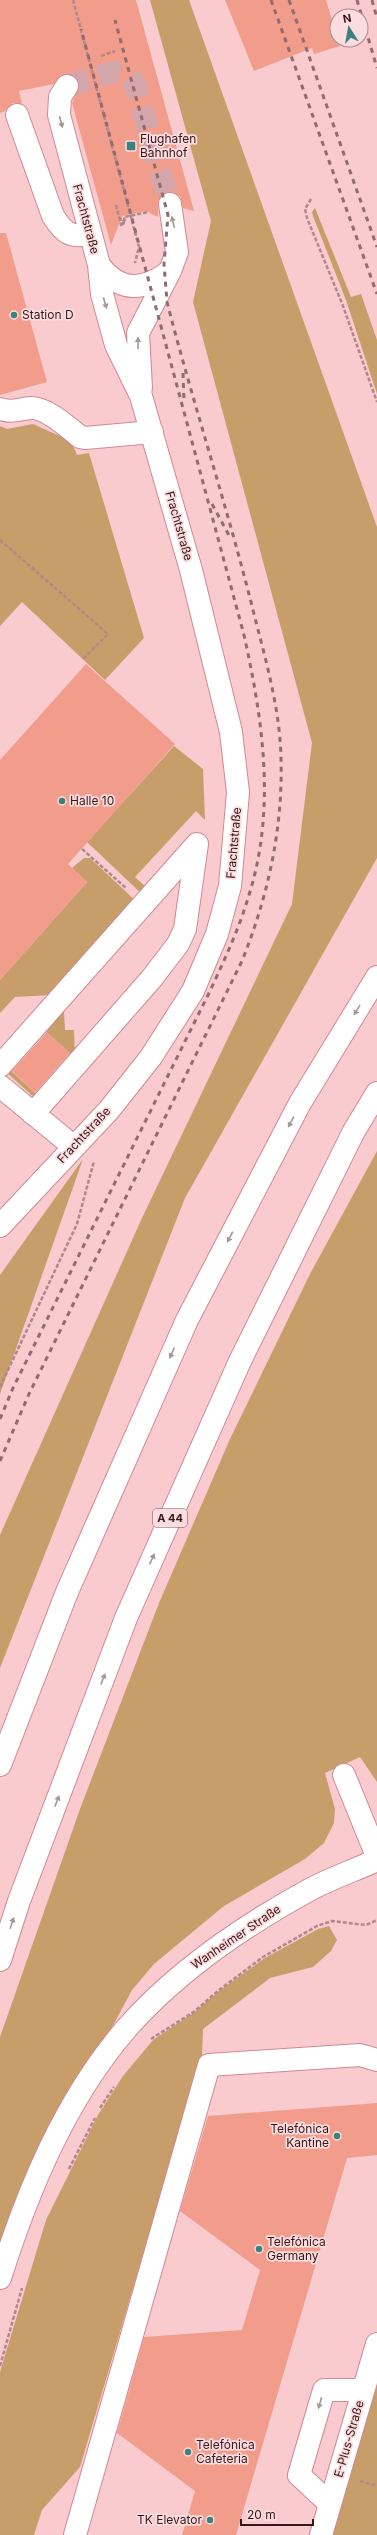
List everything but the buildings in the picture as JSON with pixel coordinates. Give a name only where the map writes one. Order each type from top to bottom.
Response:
[{"type":"main road","name":"Frachtstraße","points":[[0,1226],[78,1143],[151,1057],[193,991],[217,934],[230,886],[238,792],[231,732],[191,570],[141,396],[116,345],[102,294],[99,265],[59,115],[60,97],[67,86]]},
{"type":"main road","points":[[17,115],[53,216],[62,230],[77,236],[90,234]]},
{"type":"main road","name":"Frachtstraße","points":[[141,396],[138,333],[170,271],[177,252],[161,207]]},
{"type":"main road","points":[[99,265],[108,277],[129,286],[152,284],[170,271]]},
{"type":"main road","points":[[0,409],[12,412],[33,408],[52,415],[80,437],[85,438],[124,433],[152,432]]},
{"type":"main road","points":[[0,1066],[197,844],[185,929],[178,944],[152,978],[33,1114]]},
{"type":"main road","points":[[0,1765],[67,1592],[187,1320],[300,1104],[377,976]]},
{"type":"main road","points":[[0,1086],[33,1114],[78,1143]]},
{"type":"main road","name":"A 44","points":[[0,1960],[19,1901],[126,1618],[240,1361],[354,1130],[377,1093]]},
{"type":"main road","points":[[344,1775],[377,1856]]},
{"type":"main road","name":"Wanheimer Straße","points":[[0,2278],[19,2222],[58,2134],[92,2076],[126,2030],[161,1993],[209,1953],[259,1919],[312,1889],[377,1860]]},
{"type":"main road","points":[[75,2535],[209,2065],[360,2055],[377,2060]]},
{"type":"main road","name":"E-Plus-Straße","points":[[321,2535],[377,2344]]},
{"type":"main road","points":[[330,2504],[299,2475],[324,2390],[363,2390]]},
{"type":"path","points":[[73,0],[139,247],[129,286]]},
{"type":"path","points":[[101,56],[115,51]]},
{"type":"path","points":[[311,199],[305,209],[307,218],[343,306],[377,402]]},
{"type":"path","points":[[116,205],[121,225],[124,224],[123,218],[120,219],[122,224],[125,223],[124,217],[161,207]]},
{"type":"path","points":[[0,540],[108,634],[82,659]]},
{"type":"path","points":[[82,849],[145,904]]},
{"type":"path","points":[[0,1386],[77,1224],[96,1152],[78,1143]]},
{"type":"path","points":[[148,2043],[162,2031],[195,2011],[218,1990],[263,1957],[317,1926],[332,1921],[366,1925],[377,1920]]},
{"type":"path","points":[[67,2171],[96,2115],[117,2083]]},
{"type":"path","points":[[0,2366],[22,2286]]},
{"type":"shaded area","points":[[150,0],[189,0],[377,527],[377,858],[185,1198],[0,1668],[0,1535],[142,1218],[292,904],[312,743],[193,302],[211,221]]},
{"type":"shaded area","points":[[315,208],[351,297],[361,294],[377,340],[377,394],[346,300],[313,216],[312,212]]},
{"type":"shaded area","points":[[33,424],[71,441],[77,455],[89,453],[144,638],[105,680],[22,602],[0,626],[0,426],[7,429]]},
{"type":"shaded area","points":[[174,746],[203,769],[205,820],[196,811],[135,877],[148,889],[145,897],[87,842]]},
{"type":"shaded area","points":[[84,858],[90,858],[139,904],[50,995],[15,997],[0,1013],[0,980],[87,882],[72,868]]},
{"type":"shaded area","points":[[61,1009],[64,1011],[65,1030],[74,1030],[75,1056],[73,1056],[46,1032],[51,1026],[49,1023]]},
{"type":"shaded area","points":[[6,1066],[37,1095],[36,1099],[5,1071]]},
{"type":"shaded area","points":[[377,1151],[377,1782],[360,1757],[325,1773],[335,1809],[334,1823],[324,1843],[305,1859],[224,1906],[154,1964],[132,1990],[110,2031],[80,2077],[0,2246],[0,2037],[80,1809],[159,1603],[230,1439],[310,1274]]},
{"type":"shaded area","points":[[83,1159],[0,1394],[0,1275]]},
{"type":"shaded area","points":[[329,1926],[337,1940],[331,1951],[313,1967],[270,1978],[203,2029],[202,2055],[80,2467],[42,2510],[34,2535],[0,2535],[0,2372],[46,2220],[98,2115],[123,2076],[153,2040],[196,2011],[220,1990],[265,1958],[318,1929]]},
{"type":"shaded area","points":[[377,2374],[377,2535],[330,2535]]},
{"type":"tunnel","points":[[67,86],[114,72],[127,75],[135,84],[170,204]]},
{"type":"railway","points":[[271,0],[377,294]]},
{"type":"railway","points":[[289,0],[377,247]]},
{"type":"railway","points":[[357,0],[377,68]]},
{"type":"railway","points":[[372,0],[377,18]]},
{"type":"railway","points":[[0,1461],[29,1394],[242,961],[266,887],[272,862],[279,811],[281,784],[280,740],[272,686],[244,575],[167,302],[164,264],[168,215],[115,20]]},
{"type":"railway","points":[[0,1419],[13,1388],[209,993],[231,945],[245,908],[257,863],[262,830],[264,798],[264,765],[261,732],[257,700],[244,635],[81,29]]},
{"type":"railway","points":[[183,373],[184,401]]},
{"type":"railway","points":[[212,504],[231,539]]},
{"type":"place","name":"Flughafen Bahnhof","points":[[131,146]]},
{"type":"place","name":"Station D","points":[[14,315]]},
{"type":"place","name":"Halle 10","points":[[62,801]]},
{"type":"place","name":"Telefónica Kantine","points":[[337,2136]]},
{"type":"place","name":"Telefónica Germany","points":[[259,2249]]},
{"type":"place","name":"Telefónica Cafeteria","points":[[188,2452]]},
{"type":"place","name":"TK Elevator","points":[[210,2520]]}]
